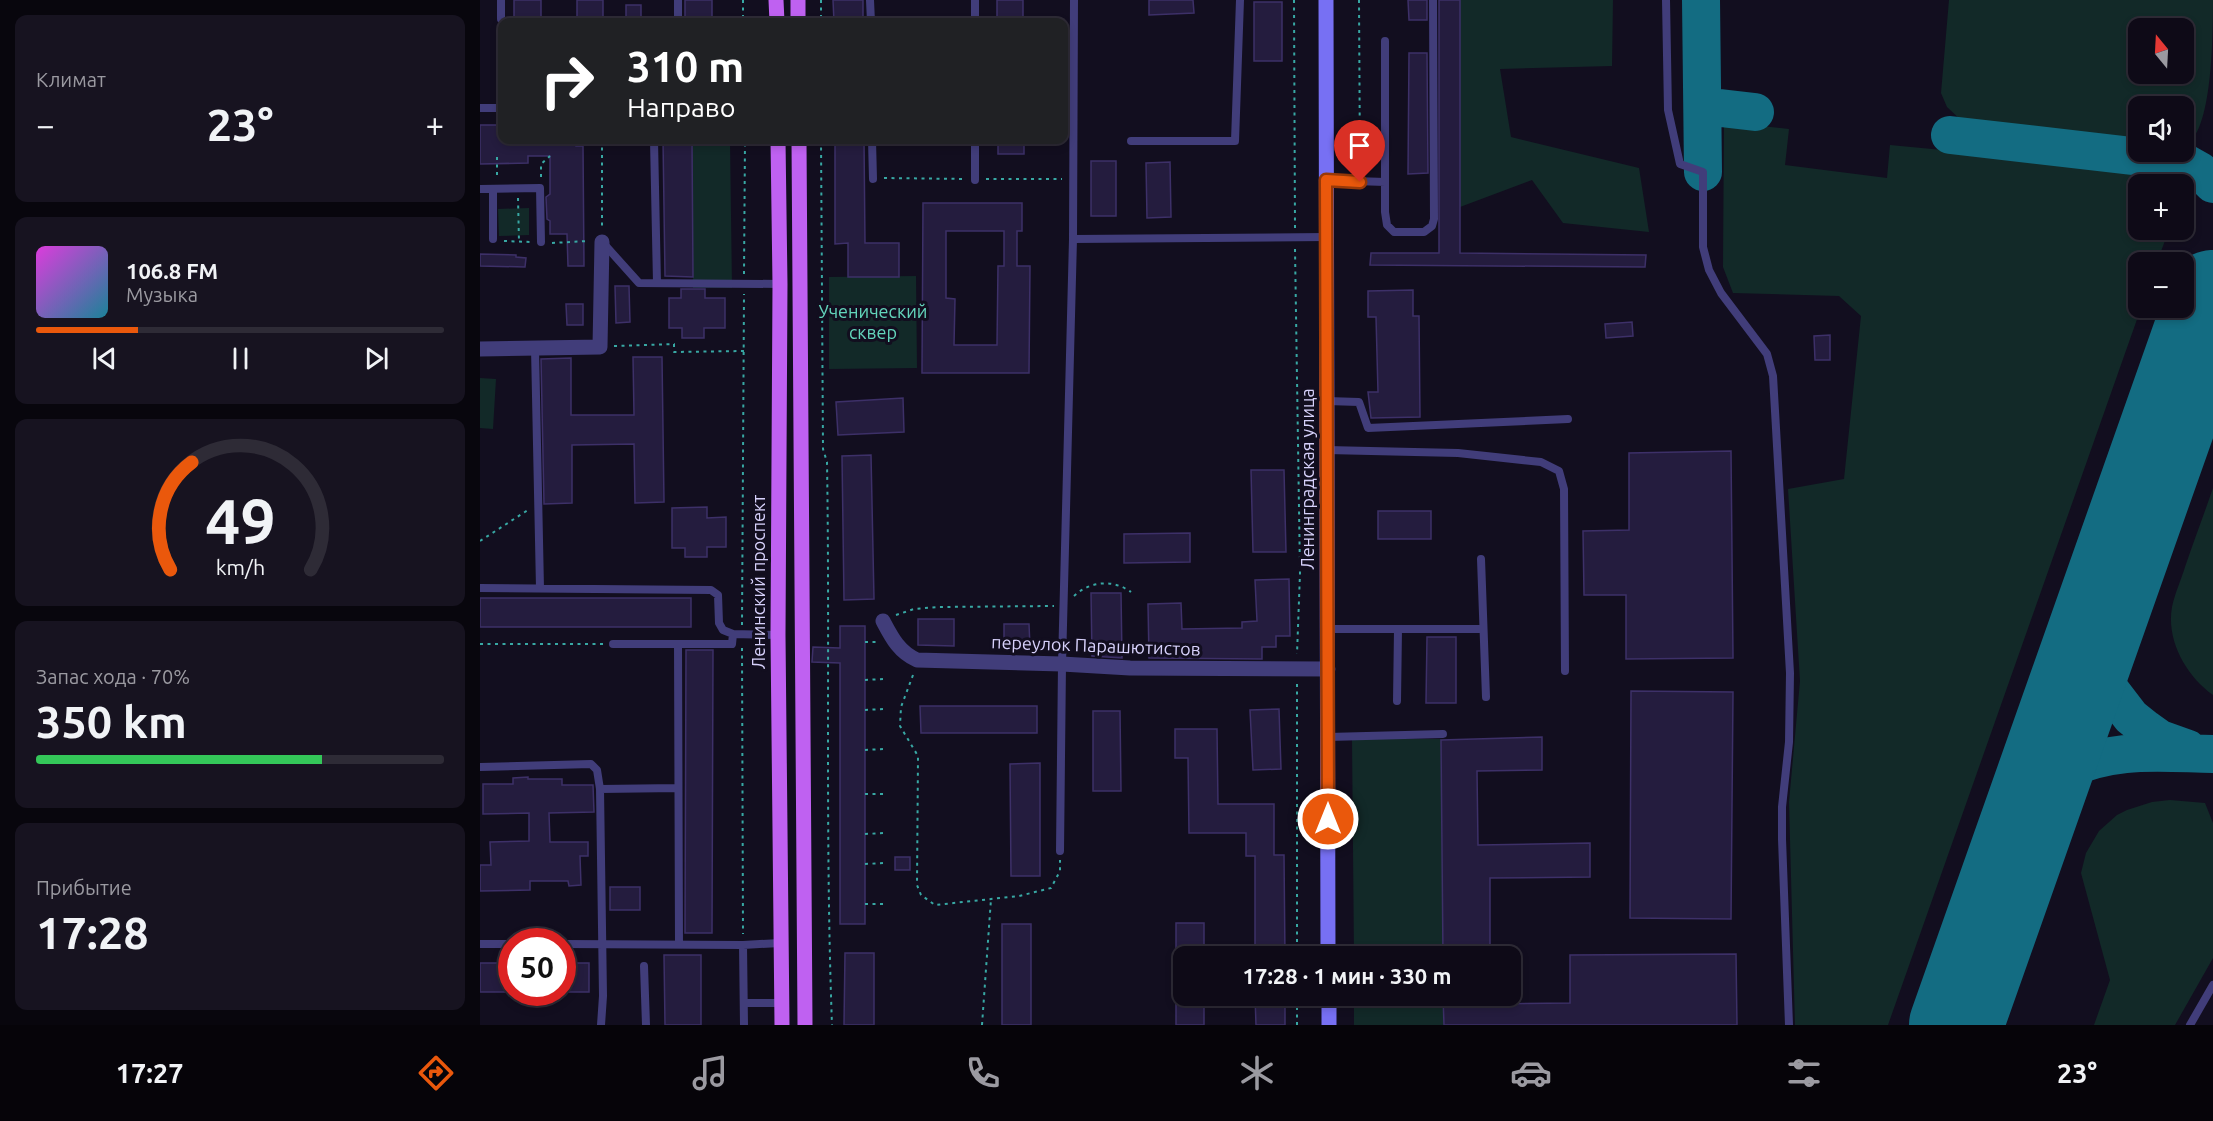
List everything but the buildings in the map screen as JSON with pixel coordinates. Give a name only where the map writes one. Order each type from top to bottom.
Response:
[{"type":"main road","points":[[776,0],[777,18]]},
{"type":"main road","points":[[798,0],[798,18]]},
{"type":"main road","name":"Ленинградская улица","points":[[1326,0],[1328,946]]},
{"type":"main road","name":"Ленинский проспект","points":[[778,144],[780,284],[778,636],[782,1025]]},
{"type":"main road","points":[[800,144],[805,1025]]},
{"type":"main road","points":[[1329,1006],[1329,1025]]},
{"type":"street","points":[[480,350],[600,347],[602,242]]},
{"type":"street","points":[[883,621],[905,655],[917,660]]},
{"type":"street","name":"переулок Парашютистов","points":[[917,660],[1062,663],[1130,668],[1328,669]]},
{"type":"lane","points":[[501,0],[501,18]]},
{"type":"lane","points":[[678,0],[678,18]]},
{"type":"lane","points":[[870,0],[871,18]]},
{"type":"lane","points":[[975,0],[975,18]]},
{"type":"lane","points":[[1060,851],[1062,663],[1073,239],[1074,0]]},
{"type":"lane","points":[[1131,141],[1235,141],[1240,0]]},
{"type":"lane","points":[[1385,41],[1385,212],[1387,225],[1394,232],[1424,232],[1432,226],[1434,219],[1433,0]]},
{"type":"lane","points":[[1666,0],[1668,110],[1680,164],[1703,172],[1703,247],[1706,258],[1721,293],[1767,354],[1773,376],[1790,673],[1789,742],[1782,818],[1789,1025]]},
{"type":"lane","points":[[480,108],[498,108]]},
{"type":"lane","points":[[654,144],[657,283]]},
{"type":"lane","points":[[872,144],[873,179]]},
{"type":"lane","points":[[975,144],[975,180]]},
{"type":"lane","points":[[1326,180],[1385,182]]},
{"type":"lane","points":[[480,189],[540,188],[542,242]]},
{"type":"lane","points":[[493,239],[495,189]]},
{"type":"lane","points":[[1073,239],[1327,237]]},
{"type":"lane","points":[[602,242],[639,283],[780,284]]},
{"type":"lane","points":[[535,348],[540,588]]},
{"type":"lane","points":[[1327,401],[1359,402],[1368,428],[1568,419]]},
{"type":"lane","points":[[1327,450],[1458,453],[1541,462],[1559,471],[1564,489],[1565,671]]},
{"type":"lane","points":[[1481,559],[1486,697]]},
{"type":"lane","points":[[480,588],[711,590],[718,595],[719,623],[723,630],[742,635],[778,636]]},
{"type":"lane","points":[[1327,629],[1483,629]]},
{"type":"lane","points":[[1397,701],[1398,629]]},
{"type":"lane","points":[[613,644],[732,644],[733,634]]},
{"type":"lane","points":[[678,644],[679,944]]},
{"type":"lane","points":[[1328,737],[1443,734]]},
{"type":"lane","points":[[480,767],[591,764],[597,770],[600,789],[603,996],[601,1025]]},
{"type":"lane","points":[[600,789],[678,788]]},
{"type":"lane","points":[[576,944],[743,945],[780,943]]},
{"type":"lane","points":[[480,944],[498,944]]},
{"type":"lane","points":[[743,945],[744,1025]]},
{"type":"lane","points":[[645,966],[646,1025]]},
{"type":"lane","points":[[2190,1025],[2213,985]]},
{"type":"lane","points":[[744,1004],[781,1003]]},
{"type":"path","points":[[743,0],[743,18]]},
{"type":"path","points":[[821,0],[821,18]]},
{"type":"path","points":[[1294,0],[1300,573],[1297,669],[1298,946]]},
{"type":"path","points":[[1359,0],[1360,182]]},
{"type":"path","points":[[602,144],[602,242]]},
{"type":"path","points":[[743,945],[745,144]]},
{"type":"path","points":[[822,144],[823,449],[827,462],[829,612],[828,901],[832,1025]]},
{"type":"path","points":[[540,188],[541,164],[550,156]]},
{"type":"path","points":[[495,189],[497,157]]},
{"type":"path","points":[[518,189],[519,243]]},
{"type":"path","points":[[600,347],[674,344],[674,352],[744,351]]},
{"type":"path","points":[[480,541],[538,503]]},
{"type":"path","points":[[883,621],[914,609],[937,607],[1064,606],[1079,591],[1091,584],[1121,585],[1131,592]]},
{"type":"path","points":[[865,642],[883,642]]},
{"type":"path","points":[[480,644],[613,644]]},
{"type":"path","points":[[917,660],[902,707],[900,726],[918,756],[918,885],[921,895],[934,904],[1019,897],[1051,888],[1060,871],[1060,851]]},
{"type":"path","points":[[865,680],[883,680]]},
{"type":"path","points":[[865,710],[884,709]]},
{"type":"path","points":[[865,750],[884,749]]},
{"type":"path","points":[[865,794],[885,794]]},
{"type":"path","points":[[865,834],[885,833]]},
{"type":"path","points":[[865,864],[885,862]]},
{"type":"path","points":[[982,1025],[991,899]]},
{"type":"path","points":[[866,904],[886,904]]},
{"type":"path","points":[[1297,1006],[1297,1025]]},
{"type":"green space","points":[[1460,0],[1613,0],[1612,66],[1500,69],[1511,137],[1639,168],[1649,232],[1563,223],[1532,180],[1460,207]]},
{"type":"green space","points":[[1949,0],[2213,0],[2213,35],[2206,104],[2194,138],[2194,96],[2128,96],[2128,140],[1963,122],[1947,107],[1941,93]]},
{"type":"green space","points":[[1724,122],[1789,129],[1785,165],[1887,178],[1890,145],[2160,171],[2167,174],[2128,174],[2128,240],[2165,240],[2161,252],[2128,252],[2128,318],[2137,318],[1888,1025],[1795,1025],[1789,802],[1800,681],[1788,489],[1844,479],[1861,316],[1839,296],[1733,293],[1723,267]]},
{"type":"green space","points":[[692,144],[730,144],[732,288],[693,288]]},
{"type":"green space","points":[[529,208],[529,235],[499,236],[498,209]]},
{"type":"green space","name":"Ученический сквер","points":[[916,276],[917,368],[829,369],[829,277]]},
{"type":"green space","points":[[480,378],[496,379],[493,429],[480,428]]},
{"type":"green space","points":[[2213,488],[2213,695],[2194,678],[2180,656],[2172,632],[2171,619],[2175,597]]},
{"type":"green space","points":[[1352,739],[1441,739],[1443,946],[1354,946]]},
{"type":"green space","points":[[2170,800],[2205,803],[2213,823],[2213,958],[2175,1025],[2094,1025],[2110,980],[2081,873],[2086,853],[2099,831],[2117,815],[2152,802]]},
{"type":"green space","points":[[1354,1006],[1443,1006],[1444,1025],[1354,1025]]},
{"type":"taxiway","points":[[1701,0],[1703,172]]},
{"type":"taxiway","points":[[1703,106],[1755,112]]},
{"type":"taxiway","points":[[1950,135],[2184,162],[2200,171],[2213,184]]},
{"type":"taxiway","points":[[2106,601],[2108,687],[2131,717],[2146,729],[2160,739],[2188,749]]},
{"type":"taxiway","points":[[2026,827],[2055,789],[2063,771],[2082,763],[2136,753],[2213,754]]},
{"type":"runway","points":[[1956,1025],[2213,297]]},
{"type":"route","points":[[1328,819],[1326,180],[1360,182]]}]
